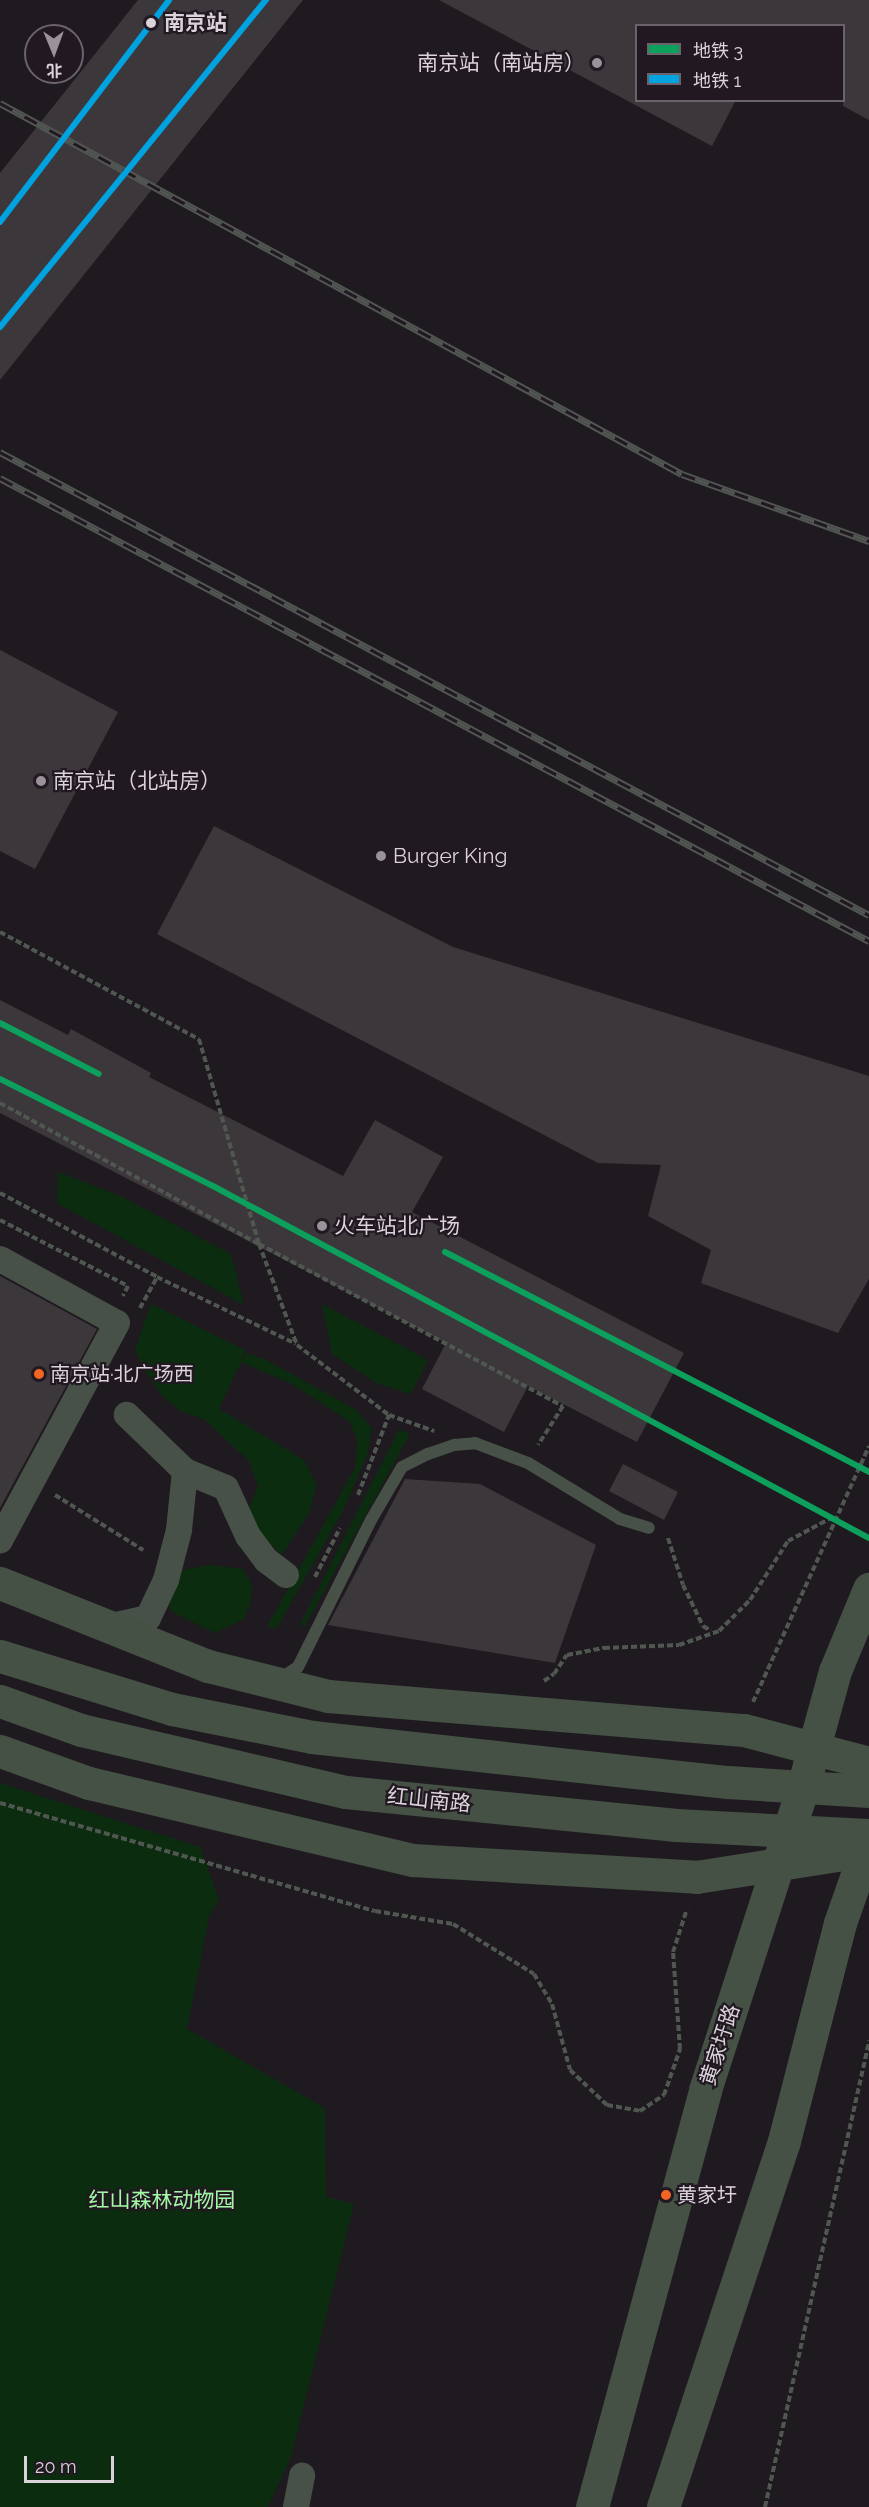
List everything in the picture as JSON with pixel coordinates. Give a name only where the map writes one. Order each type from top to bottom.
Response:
[{"type":"main road","points":[[0,1583],[208,1666],[328,1696],[744,1730],[869,1763]]},
{"type":"main road","name":"黄家圩路","points":[[592,2507],[705,2090],[802,1787],[835,1671],[869,1589]]},
{"type":"main road","points":[[0,1656],[172,1709],[312,1737],[456,1755],[802,1787],[869,1791]]},
{"type":"main road","name":"红山南路","points":[[0,1701],[81,1730],[346,1792],[676,1825],[788,1831],[868,1844]]},
{"type":"main road","points":[[0,1751],[89,1783],[413,1860],[696,1877],[777,1864],[868,1844]]},
{"type":"main road","points":[[663,2507],[784,2140],[840,1923],[868,1844]]},
{"type":"street","points":[[0,1259],[117,1323],[0,1540]]},
{"type":"street","points":[[127,1415],[185,1471],[226,1488],[248,1536],[267,1560],[286,1575]]},
{"type":"street","points":[[108,1627],[148,1618],[166,1580],[179,1530],[185,1471]]},
{"type":"street","points":[[296,2507],[303,2476]]},
{"type":"lane","points":[[275,1682],[298,1667],[371,1520],[402,1467],[454,1445],[475,1443],[528,1463],[620,1519],[649,1528]]},
{"type":"path","points":[[0,932],[199,1039],[259,1244],[297,1345]]},
{"type":"path","points":[[0,1103],[563,1406],[528,1463]]},
{"type":"path","points":[[0,1193],[157,1277],[297,1345],[389,1415],[430,1428],[454,1445]]},
{"type":"path","points":[[0,1220],[77,1260]]},
{"type":"path","points":[[135,1320],[157,1277]]},
{"type":"path","points":[[356,1502],[389,1415]]},
{"type":"path","points":[[46,1489],[144,1548],[141,1558]]},
{"type":"path","points":[[538,1684],[554,1674],[567,1655],[604,1648],[679,1645],[719,1631],[750,1600],[789,1541],[834,1516]]},
{"type":"path","points":[[311,1587],[345,1520]]},
{"type":"path","points":[[649,1528],[664,1530],[683,1585],[703,1626],[711,1631]]},
{"type":"path","points":[[765,2507],[869,2040]]},
{"type":"green space","points":[[58,1172],[118,1195],[231,1254],[244,1305],[57,1203]]},
{"type":"green space","points":[[151,1304],[245,1350],[242,1361],[247,1353],[266,1360],[355,1409],[372,1428],[368,1453],[344,1509],[277,1628],[268,1627],[270,1621],[355,1468],[357,1440],[350,1422],[290,1383],[241,1362],[219,1409],[304,1460],[317,1485],[309,1513],[282,1555],[259,1532],[248,1510],[258,1487],[249,1461],[205,1420],[181,1411],[162,1396],[146,1372],[135,1350]]},
{"type":"green space","points":[[322,1304],[428,1360],[411,1394],[376,1383],[332,1354]]},
{"type":"green space","points":[[399,1429],[410,1434],[304,1628],[301,1623]]},
{"type":"green space","points":[[209,1565],[243,1569],[252,1585],[251,1601],[244,1619],[215,1633],[172,1612],[163,1598],[183,1570]]},
{"type":"green space","name":"红山森林动物园","points":[[0,1783],[200,1847],[219,1899],[209,1916],[187,2029],[325,2108],[326,2197],[354,2204],[291,2457],[268,2507],[0,2507]]},
{"type":"building","name":"南京站","points":[[138,0],[303,0],[0,380],[0,173],[71,84],[84,84],[84,68]]},
{"type":"building","name":"南京站（南站房）","points":[[439,0],[869,0],[869,120],[843,106],[845,102],[845,24],[635,24],[635,102],[735,102],[712,146]]},
{"type":"building","name":"南京站（北站房）","points":[[0,650],[118,712],[35,869],[0,851]]},
{"type":"building","points":[[214,826],[453,947],[869,1076],[869,1279],[838,1333],[701,1283],[711,1250],[648,1216],[661,1165],[598,1163],[157,934]]},
{"type":"building","points":[[0,1000],[68,1035],[71,1029],[151,1073],[149,1077],[343,1176],[375,1120],[443,1157],[412,1212],[684,1353],[637,1442],[528,1386],[504,1432],[422,1389],[446,1343],[0,1113]]},
{"type":"building","name":"南京站·北广场西","points":[[0,1276],[97,1329],[0,1508]]},
{"type":"building","points":[[623,1464],[678,1492],[664,1520],[609,1491]]},
{"type":"building","points":[[405,1479],[480,1484],[596,1545],[555,1663],[328,1625]]},
{"type":"railway","points":[[0,103],[682,474],[869,541]]},
{"type":"railway","points":[[0,452],[869,915]]},
{"type":"railway","points":[[0,478],[869,941]]},
{"type":"metro line","name":"1","points":[[0,222],[169,0]]},
{"type":"metro line","name":"1","points":[[0,327],[266,0]]},
{"type":"metro line","name":"3","points":[[0,1023],[99,1074]]},
{"type":"metro line","name":"3","points":[[0,1079],[213,1186],[869,1538]]},
{"type":"metro line","name":"3","points":[[445,1252],[869,1472]]},
{"type":"place","name":"南京站","points":[[151,23]]},
{"type":"place","name":"南京站（南站房）","points":[[597,63]]},
{"type":"place","name":"南京站（北站房）","points":[[41,781]]},
{"type":"place","name":"Burger King","points":[[381,856]]},
{"type":"place","name":"火车站北广场","points":[[322,1226]]},
{"type":"place","name":"南京站·北广场西","points":[[39,1374]]},
{"type":"place","name":"黄家圩","points":[[666,2195]]}]
